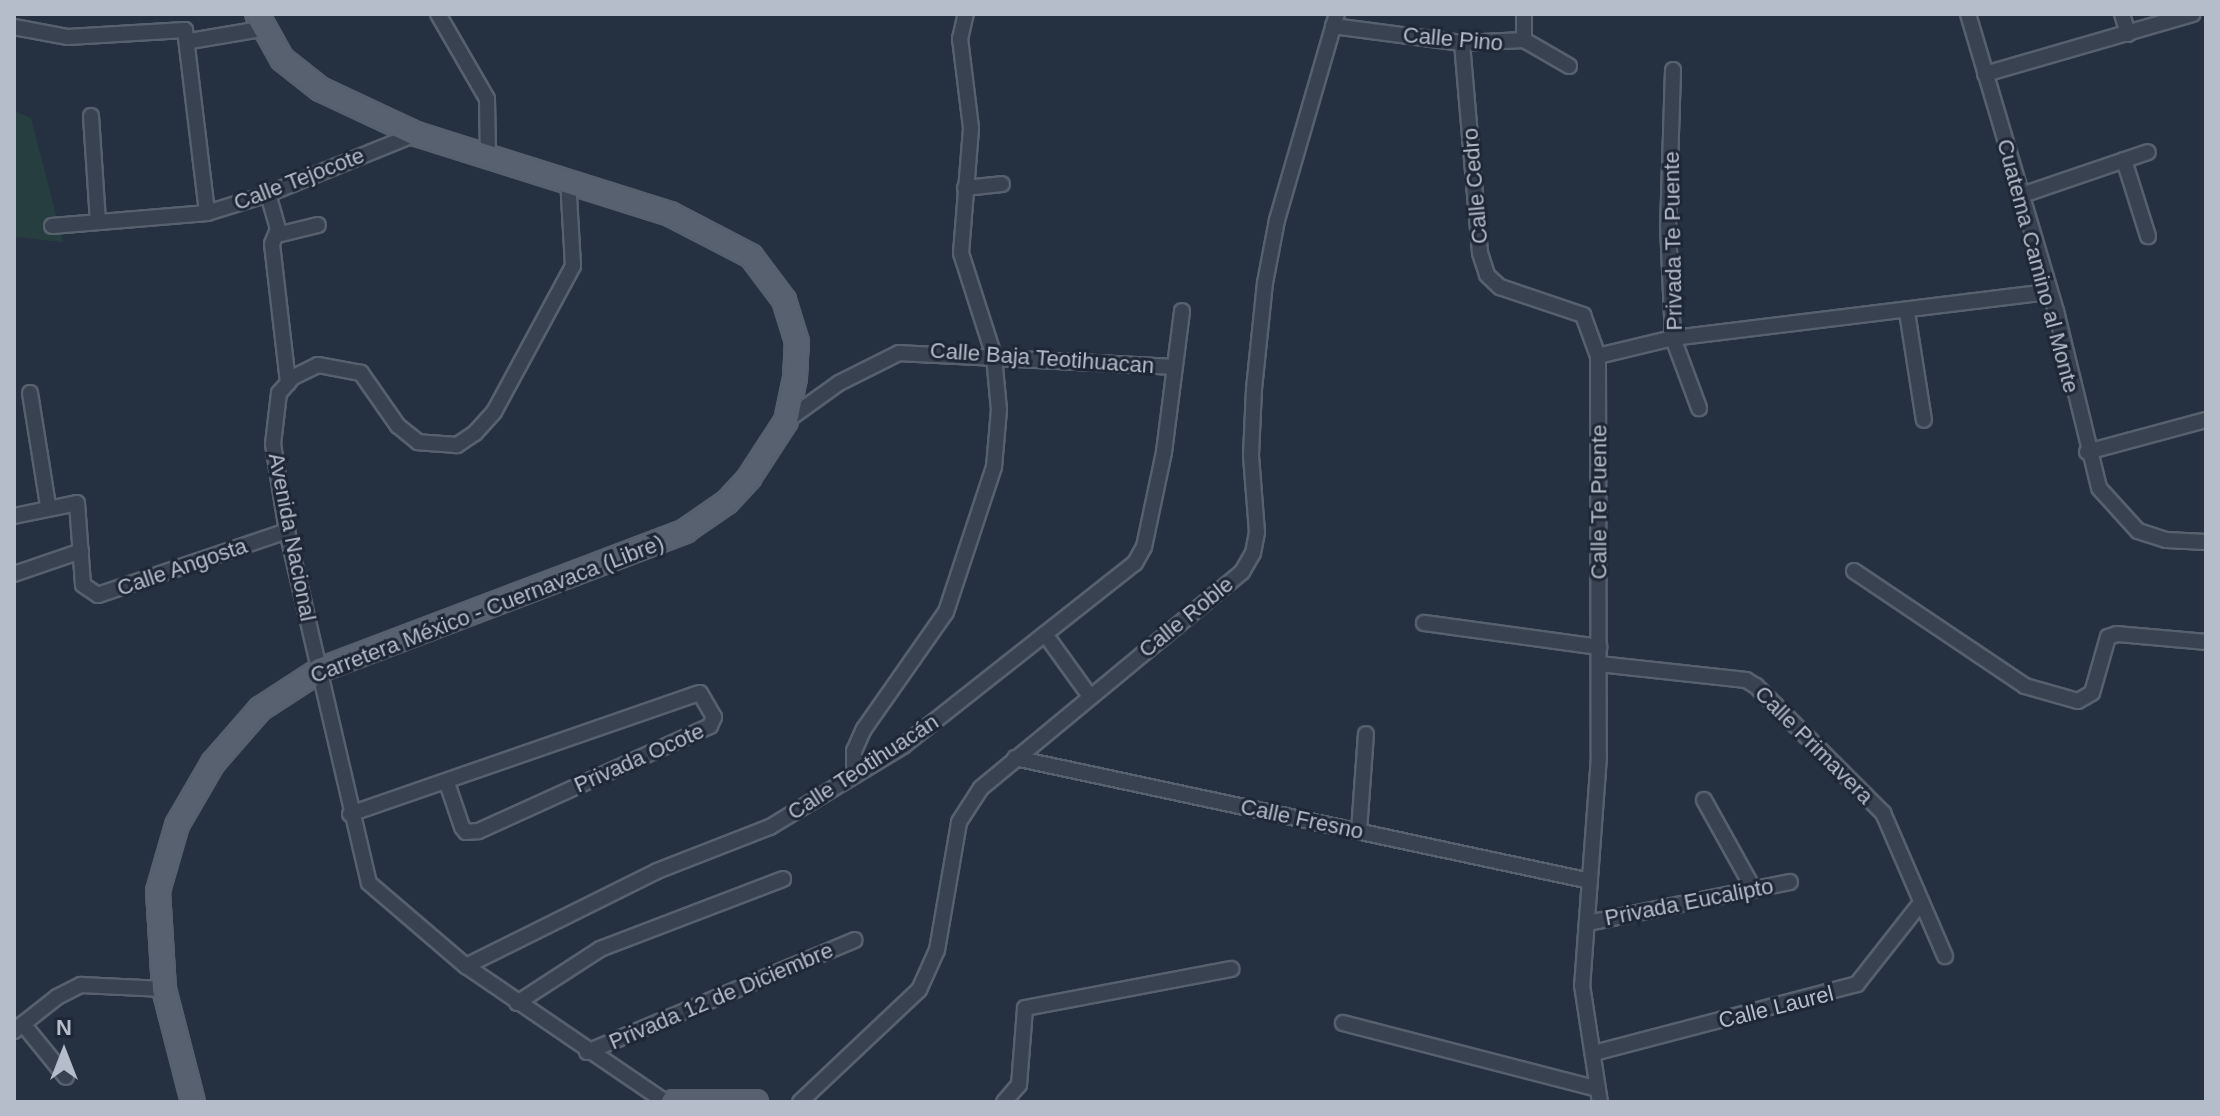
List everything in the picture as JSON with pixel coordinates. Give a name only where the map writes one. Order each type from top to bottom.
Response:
[{"type":"main road","name":"Carretera México - Cuernavaca (Libre)","points":[[193,1102],[164,989],[158,891],[177,825],[213,763],[260,709],[320,670],[685,531],[727,502],[749,478],[786,421],[797,342],[784,300],[770,275],[716,235],[568,179],[416,134],[320,89],[282,59],[259,21]]},
{"type":"main road","points":[[673,1102],[756,1102]]},
{"type":"street","points":[[438,14],[487,99],[488,156]]},
{"type":"street","points":[[854,773],[854,751],[864,729],[946,612],[994,467],[999,410],[994,356],[961,253],[971,128],[968,70],[960,39],[966,14]]},
{"type":"street","points":[[1524,14],[1524,40],[1569,66]]},
{"type":"street","name":"Cuatema Camino al Monte","points":[[1968,14],[2049,292],[2087,452],[2099,488],[2138,531],[2166,540],[2206,542]]},
{"type":"street","points":[[2122,14],[2128,34]]},
{"type":"street","points":[[1985,74],[2193,14]]},
{"type":"street","name":"Calle Pino","points":[[1335,20],[1462,43],[1524,40]]},
{"type":"street","name":"Calle Roble","points":[[800,1102],[919,990],[937,950],[959,822],[981,788],[1089,695],[1242,572],[1253,553],[1254,389],[1265,283],[1277,220],[1335,20]]},
{"type":"street","points":[[14,27],[68,37],[188,36],[259,21]]},
{"type":"street","name":"Calle Tejocote","points":[[188,36],[207,213],[268,194],[416,134]]},
{"type":"street","name":"Calle Cedro","points":[[1462,43],[1480,253],[1487,275],[1500,287],[1583,315],[1598,356]]},
{"type":"street","name":"Privada Te Puente","points":[[1673,70],[1668,225],[1673,338],[1699,408]]},
{"type":"street","points":[[91,116],[98,221]]},
{"type":"street","points":[[2019,196],[2148,152]]},
{"type":"street","points":[[2124,160],[2148,236]]},
{"type":"street","points":[[268,194],[277,235],[272,244],[288,383],[318,365],[343,366],[361,373],[398,426],[418,442],[457,445],[475,433],[494,412],[573,266],[568,179]]},
{"type":"street","points":[[965,188],[1002,184]]},
{"type":"street","points":[[52,226],[207,213]]},
{"type":"street","points":[[277,235],[318,225]]},
{"type":"street","points":[[1598,356],[1673,338],[1907,312],[2049,292]]},
{"type":"street","name":"Calle Teotihuacán","points":[[466,966],[657,871],[770,827],[854,773],[903,746],[1135,563],[1144,547],[1164,452],[1182,311]]},
{"type":"street","points":[[1907,312],[1924,420]]},
{"type":"street","name":"Calle Baja Teotihuacan","points":[[786,421],[839,383],[899,353],[1174,367]]},
{"type":"street","name":"Calle Te Puente","points":[[1598,356],[1599,664],[1588,923],[1582,985],[1599,1095]]},
{"type":"street","name":"Avenida Nacional","points":[[288,383],[279,393],[273,417],[287,531],[350,814],[369,883],[466,966],[587,1052],[665,1102]]},
{"type":"street","points":[[14,516],[48,506],[30,393]]},
{"type":"street","points":[[2087,452],[2206,420]]},
{"type":"street","name":"Calle Angosta","points":[[48,506],[77,503],[83,585],[98,595],[287,531]]},
{"type":"street","points":[[14,574],[81,551]]},
{"type":"street","points":[[1854,571],[2025,686],[2078,701],[2092,693],[2108,637],[2117,634],[2206,642]]},
{"type":"street","points":[[1424,623],[1599,647]]},
{"type":"street","points":[[1045,634],[1089,695]]},
{"type":"street","name":"Calle Primavera","points":[[1599,664],[1751,682],[1883,813],[1945,956]]},
{"type":"street","name":"Privada Ocote","points":[[350,814],[700,693],[714,717],[710,726],[478,831],[466,832],[462,827],[447,783]]},
{"type":"street","points":[[1359,831],[1366,734]]},
{"type":"street","name":"Calle Fresno","points":[[1015,758],[1590,881]]},
{"type":"street","points":[[1704,800],[1754,890]]},
{"type":"street","points":[[517,1003],[600,949],[783,879]]},
{"type":"street","name":"Privada Eucalipto","points":[[1588,923],[1790,882]]},
{"type":"street","name":"Calle Laurel","points":[[1594,1053],[1857,984],[1920,904]]},
{"type":"street","name":"Privada 12 de Diciembre","points":[[587,1052],[855,940]]},
{"type":"street","points":[[1004,1102],[1019,1085],[1025,1008],[1231,969]]},
{"type":"street","points":[[66,1077],[18,1028],[81,985],[164,989]]},
{"type":"street","points":[[1343,1023],[1599,1095]]},
{"type":"green space","points":[[14,111],[31,118],[63,242],[14,237]]}]
